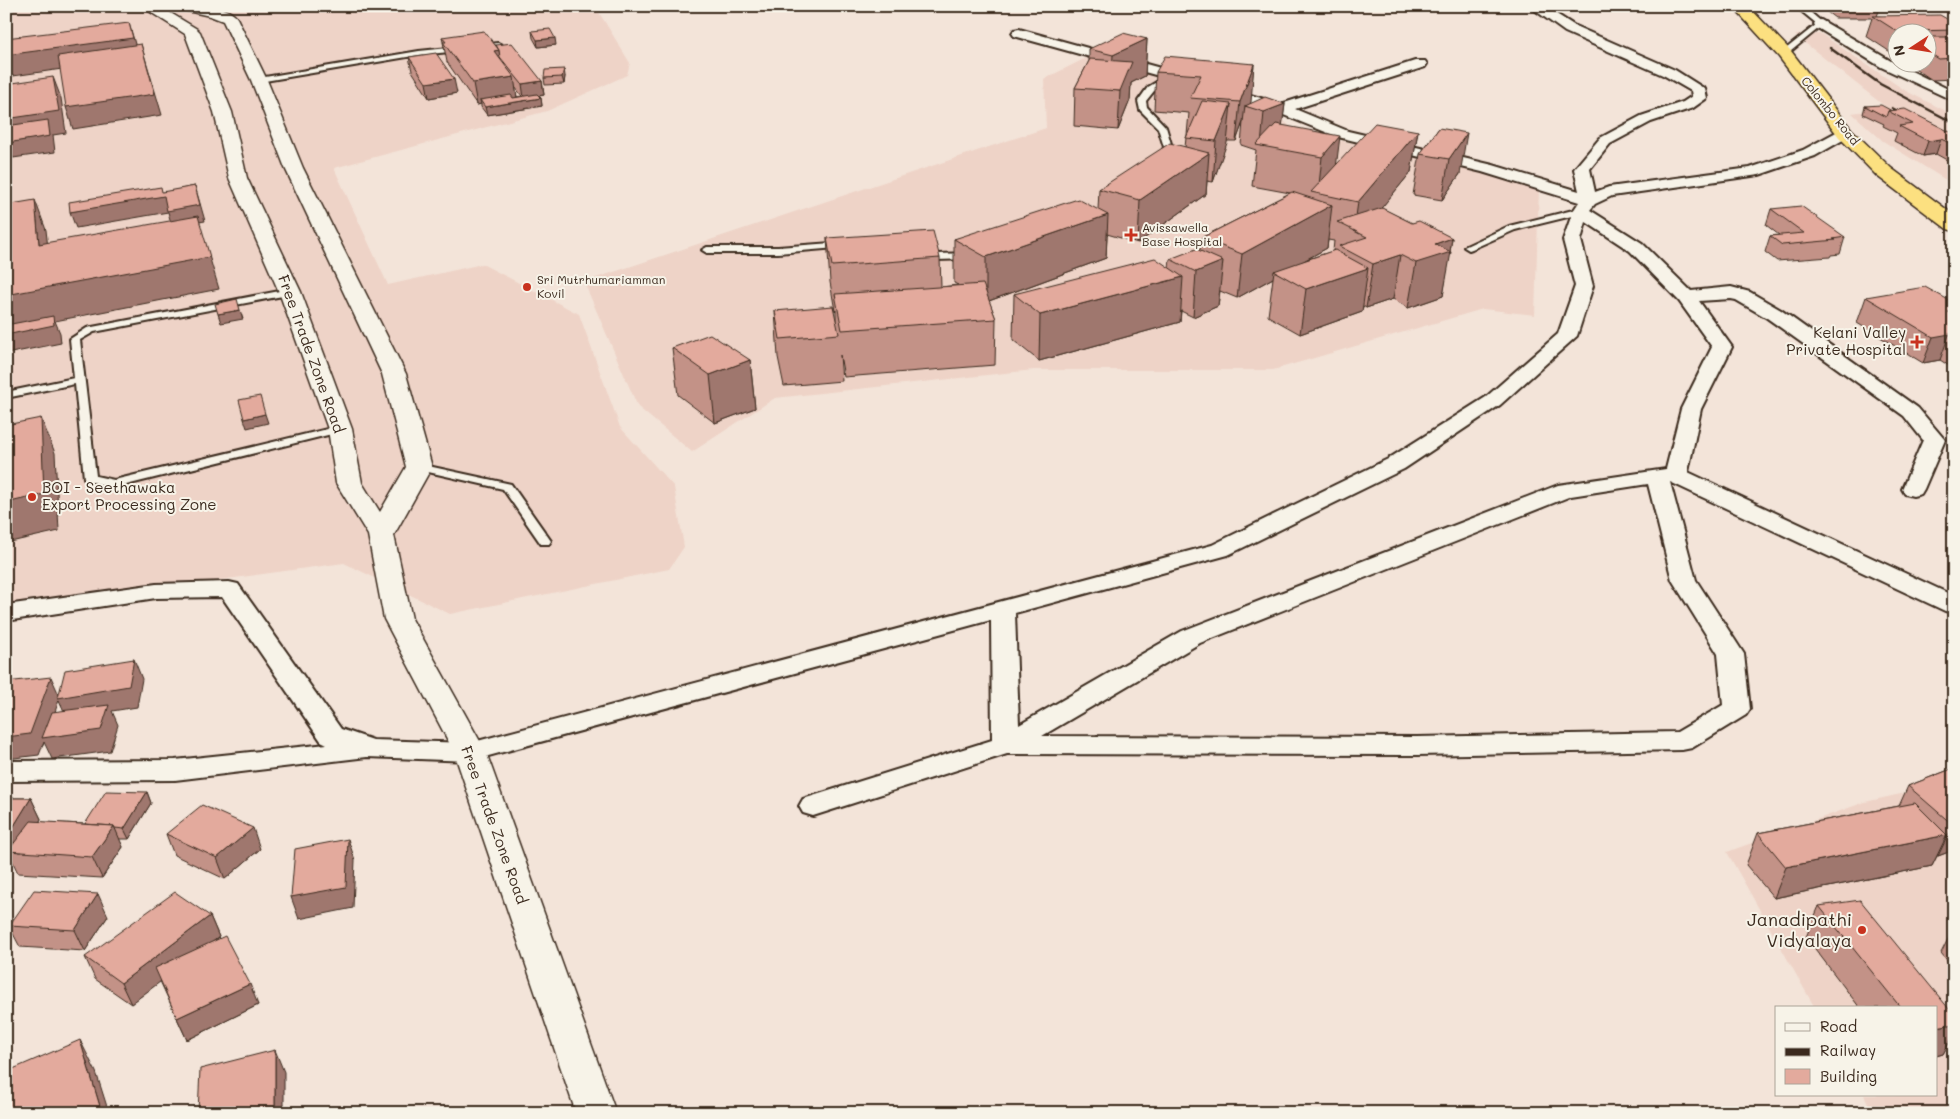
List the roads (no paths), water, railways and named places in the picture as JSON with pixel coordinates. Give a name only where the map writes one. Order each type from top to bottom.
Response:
[{"type":"highway","name":"Colombo Road","points":[[1738,6],[1785,54],[1845,133],[1884,172],[1954,225]]},
{"type":"street","name":"Free Trade Zone Road","points":[[148,6],[192,32],[223,112],[238,178],[290,292],[340,429],[350,483],[381,535],[398,620],[470,752],[596,1113]]},
{"type":"street","points":[[183,6],[214,12],[229,18],[258,80],[294,168],[394,374],[419,467],[381,535]]},
{"type":"street","points":[[6,771],[175,770],[371,749],[470,752],[1220,550],[1396,464],[1493,401],[1567,336],[1584,286],[1572,240],[1585,205],[1582,170],[1605,141],[1646,119],[1688,105],[1700,98],[1698,90],[1670,72],[1570,28],[1535,6]]},
{"type":"street","points":[[1821,24],[1848,43],[1917,81],[1954,97]]},
{"type":"street","points":[[1006,745],[1417,746],[1682,741],[1737,709],[1731,654],[1684,580],[1666,476],[1691,409],[1722,347],[1686,297],[1636,247],[1585,205],[1478,166],[1342,134],[1281,109],[1206,85],[1019,33]]},
{"type":"street","points":[[1281,109],[1420,64]]},
{"type":"street","points":[[1585,205],[1609,192],[1753,172],[1809,153],[1845,133]]},
{"type":"street","points":[[1686,297],[1731,293],[1743,296],[1774,314],[1911,412],[1934,440],[1913,489]]},
{"type":"street","points":[[813,806],[1006,745],[1191,636],[1566,490],[1666,476],[1954,606]]},
{"type":"street","points":[[6,614],[156,591],[229,589],[331,735],[371,749]]},
{"type":"street","points":[[1003,608],[1006,745]]},
{"type":"lane","points":[[1785,54],[1821,24],[1798,6]]},
{"type":"lane","points":[[258,80],[419,53],[498,45]]},
{"type":"lane","points":[[1160,164],[1168,147],[1162,127],[1143,108],[1142,101],[1152,89],[1175,76]]},
{"type":"lane","points":[[1469,247],[1512,228],[1585,205]]},
{"type":"lane","points":[[707,250],[778,250],[856,244]]},
{"type":"lane","points":[[918,253],[936,257],[977,256]]},
{"type":"lane","points":[[290,292],[91,330],[75,339],[90,478],[114,484],[340,429]]},
{"type":"lane","points":[[6,395],[80,380]]},
{"type":"lane","points":[[419,467],[507,486],[545,541]]},
{"type":"railway","points":[[1830,48],[1880,84],[1954,123]]},
{"type":"railway","points":[[1892,108],[1909,117]]},
{"type":"place","name":"Avissawella Base Hospital","points":[[1131,235]]},
{"type":"place","name":"Sri Mutrhumariamman Kovil","points":[[527,287]]},
{"type":"place","name":"Kelani Valley Private Hospital","points":[[1917,342]]},
{"type":"place","name":"BOI - Seethawaka Export Processing Zone","points":[[32,497]]},
{"type":"place","name":"Janadipathi Vidyalaya","points":[[1862,930]]}]
